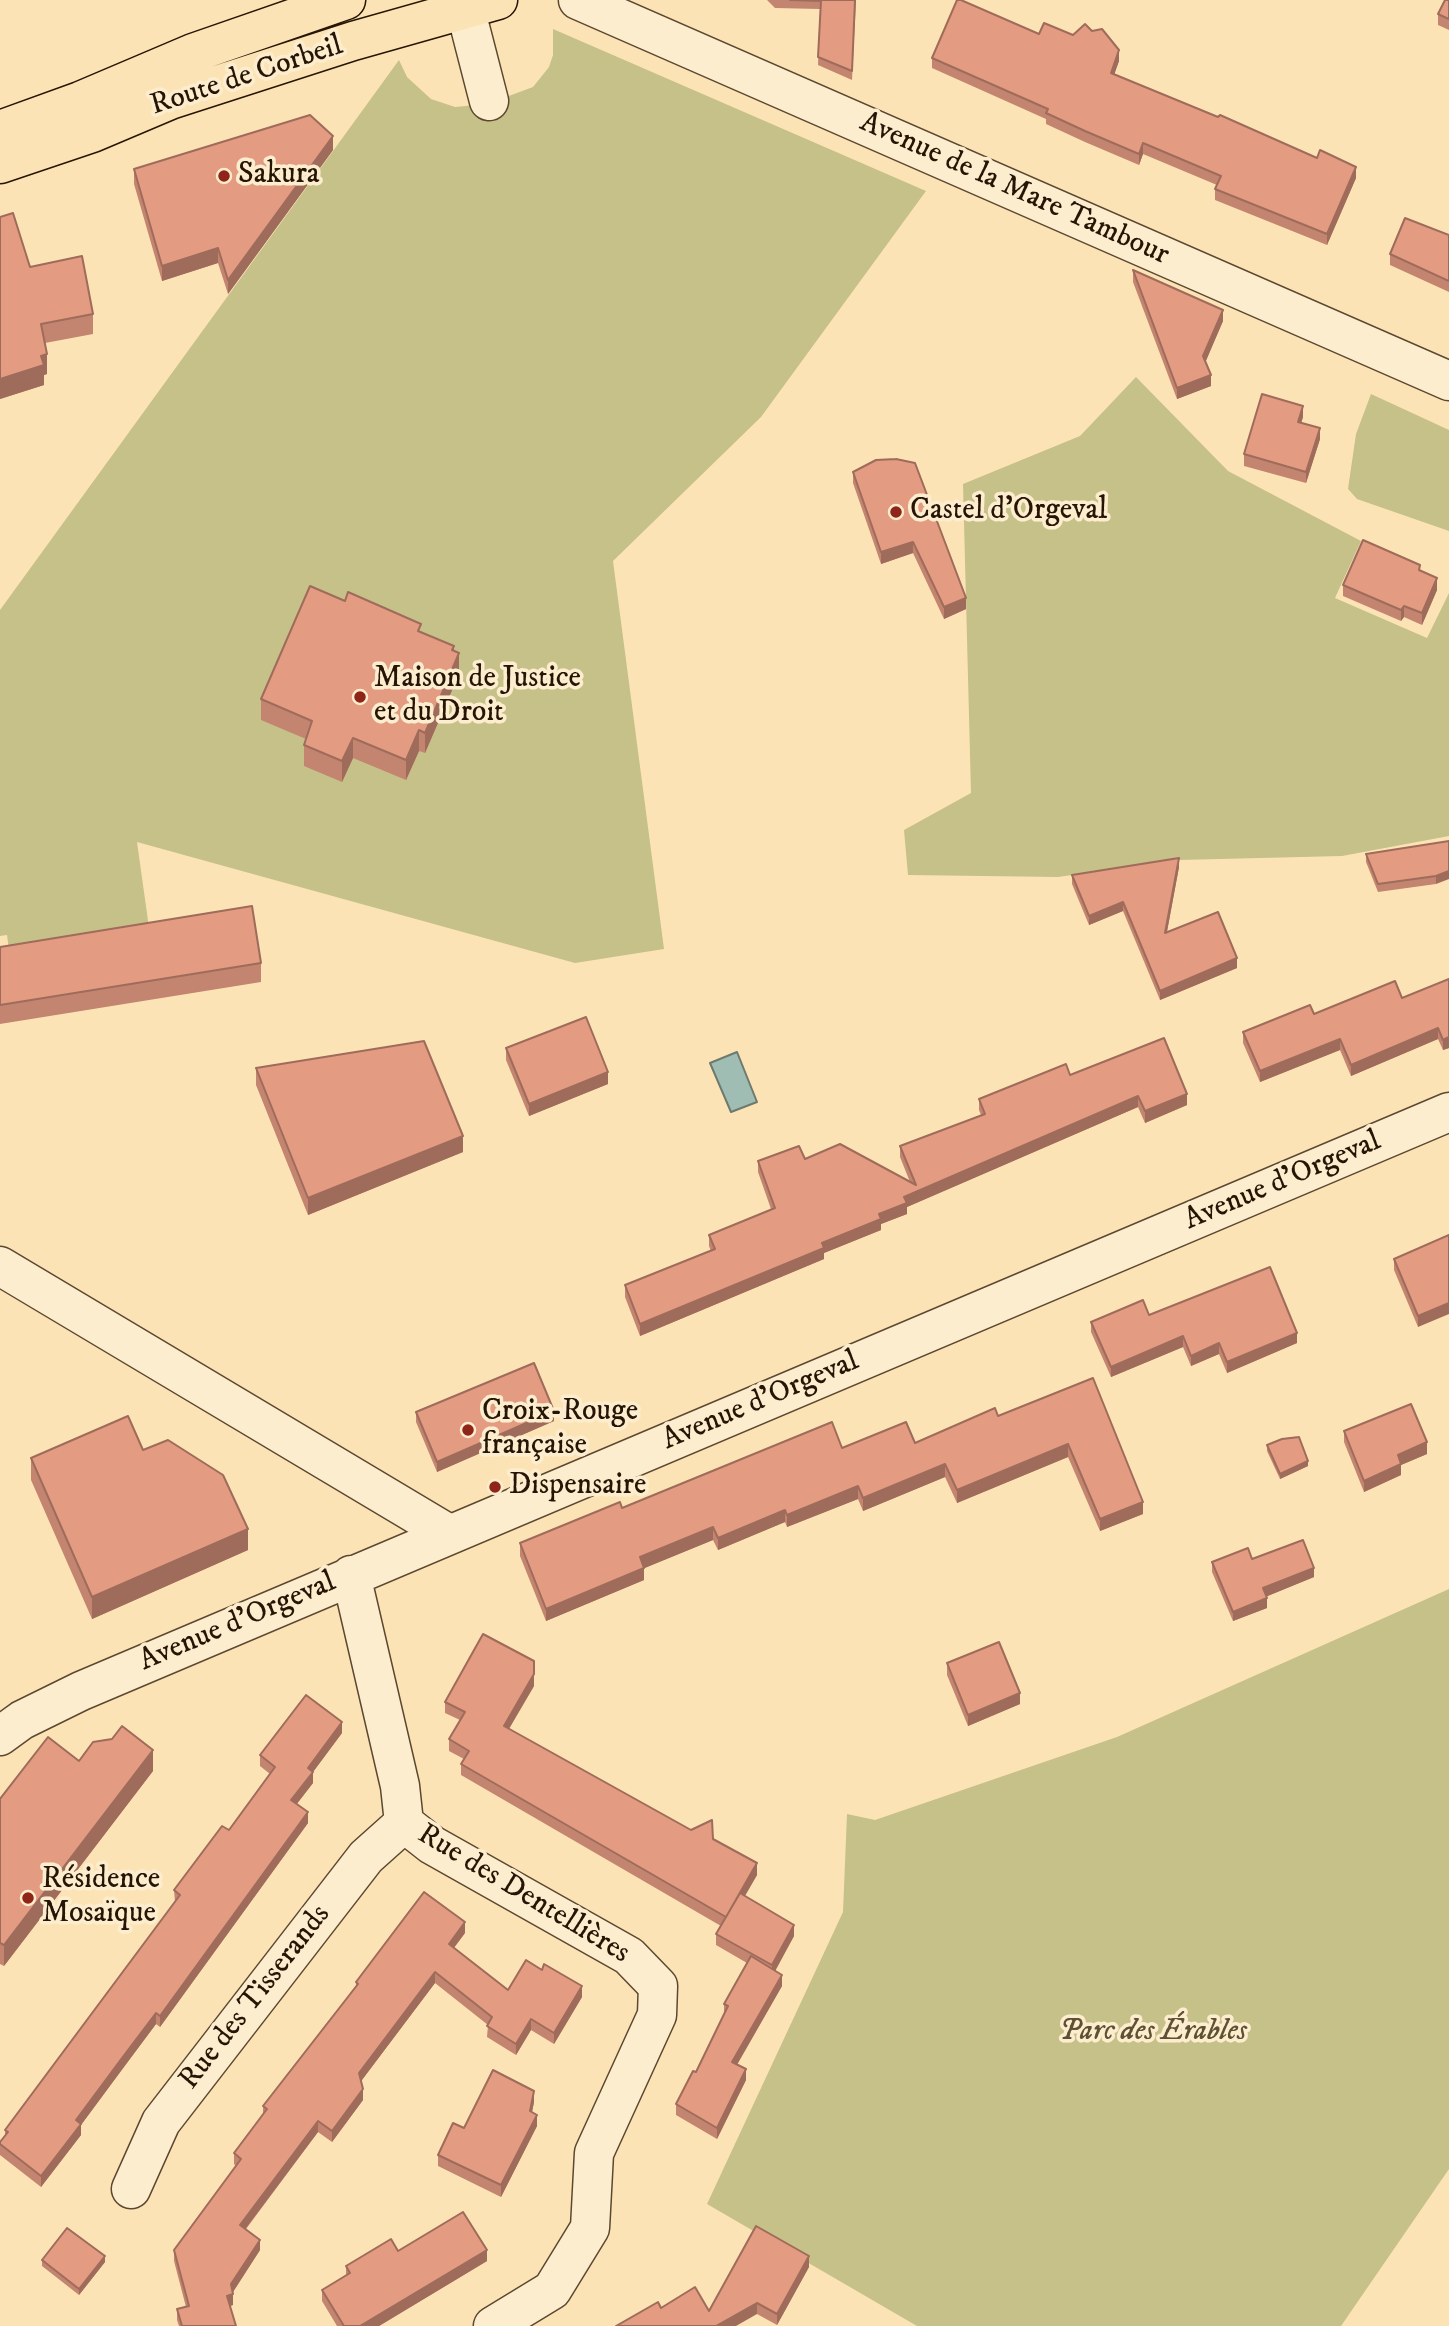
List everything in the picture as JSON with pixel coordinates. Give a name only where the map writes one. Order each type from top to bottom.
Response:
[{"type":"main road","name":"Route de Corbeil","points":[[0,130],[68,106],[193,53],[346,0]]},
{"type":"main road","name":"Route de Corbeil","points":[[0,164],[92,133],[170,100],[475,3]]},
{"type":"street","name":"Avenue de la Mare Tambour","points":[[578,0],[1449,381]]},
{"type":"street","points":[[475,3],[489,101]]},
{"type":"street","name":"Avenue d'Orgeval","points":[[0,1736],[22,1720],[81,1690],[1449,1112]]},
{"type":"street","points":[[0,1266],[449,1534]]},
{"type":"street","name":"Rue des Dentellières","points":[[351,1575],[400,1786],[404,1823],[432,1845],[629,1956],[658,1986],[657,2015],[594,2153],[590,2228],[552,2290],[493,2326]]},
{"type":"street","name":"Rue des Tisserands","points":[[131,2189],[161,2122],[366,1857],[404,1823]]},
{"type":"green space","points":[[553,29],[926,191],[761,417],[613,561],[664,949],[575,963],[137,842],[151,942],[11,965],[7,935],[0,936],[0,610],[399,60],[407,77],[431,99],[455,107],[466,106],[506,97],[533,87],[549,67],[553,55]]},
{"type":"green space","points":[[1136,377],[1228,471],[1361,541],[1335,598],[1427,638],[1449,593],[1449,836],[1342,856],[1179,860],[1058,877],[908,875],[904,830],[971,793],[963,484],[1080,436]]},
{"type":"green space","points":[[1371,394],[1449,430],[1449,531],[1357,499],[1348,489],[1356,434]]},
{"type":"green space","name":"Parc des Érables","points":[[1449,1589],[1449,2169],[1341,2326],[917,2326],[707,2204],[843,1912],[847,1814],[875,1820],[1117,1737]]},
{"type":"water","points":[[737,1052],[757,1102],[731,1112],[710,1063]]},
{"type":"building","points":[[790,0],[855,0],[852,71],[818,57],[821,1]]},
{"type":"building","points":[[957,0],[1039,34],[1044,23],[1073,35],[1085,24],[1092,31],[1102,29],[1119,50],[1111,73],[1218,117],[1220,115],[1317,158],[1320,150],[1356,167],[1327,234],[1215,189],[1221,176],[1143,143],[1139,154],[1046,113],[1048,109],[932,58]]},
{"type":"building","points":[[1445,0],[1449,0],[1449,19],[1438,14]]},
{"type":"building","points":[[310,115],[333,136],[228,280],[218,248],[162,266],[134,169]]},
{"type":"building","points":[[13,213],[30,267],[82,256],[93,314],[41,324],[47,354],[41,356],[44,365],[0,379],[0,217]]},
{"type":"building","points":[[1405,218],[1449,235],[1449,281],[1390,254]]},
{"type":"building","points":[[1133,270],[1223,310],[1203,356],[1211,375],[1177,388]]},
{"type":"building","points":[[1262,394],[1303,406],[1298,422],[1320,428],[1306,472],[1244,454]]},
{"type":"building","name":"Castel d'Orgeval","points":[[896,459],[915,463],[966,598],[944,607],[913,542],[881,552],[853,472],[876,460]]},
{"type":"building","points":[[1363,540],[1420,565],[1419,570],[1437,578],[1422,613],[1404,606],[1401,610],[1343,585]]},
{"type":"building","name":"Maison de Justice et du Droit","points":[[310,586],[345,601],[348,592],[421,624],[418,631],[454,646],[452,650],[459,653],[425,733],[419,730],[406,760],[353,738],[342,761],[304,745],[312,721],[261,699]]},
{"type":"building","points":[[1449,841],[1449,871],[1436,876],[1378,884],[1366,854]]},
{"type":"building","points":[[1179,858],[1165,933],[1218,912],[1237,958],[1160,991],[1123,902],[1089,916],[1072,875]]},
{"type":"building","points":[[252,906],[261,963],[0,1005],[0,947]]},
{"type":"building","points":[[1449,979],[1449,1037],[1443,1040],[1438,1028],[1351,1065],[1340,1039],[1260,1071],[1243,1032],[1310,1005],[1314,1014],[1395,981],[1402,998]]},
{"type":"building","points":[[586,1017],[608,1072],[529,1104],[506,1048]]},
{"type":"building","points":[[1164,1038],[1187,1094],[1145,1111],[1138,1096],[904,1197],[907,1203],[879,1214],[881,1219],[822,1243],[824,1248],[640,1324],[625,1285],[715,1249],[709,1235],[775,1208],[758,1161],[799,1146],[805,1159],[840,1144],[916,1185],[900,1146],[985,1114],[979,1099],[1066,1064],[1070,1075]]},
{"type":"building","points":[[424,1041],[463,1136],[308,1198],[256,1068]]},
{"type":"building","points":[[1449,1235],[1449,1303],[1418,1316],[1394,1259]]},
{"type":"building","points":[[1270,1267],[1297,1333],[1227,1362],[1219,1343],[1191,1356],[1183,1336],[1111,1367],[1091,1322],[1143,1300],[1149,1315]]},
{"type":"building","points":[[534,1363],[554,1411],[437,1462],[416,1412]]},
{"type":"building","points":[[1093,1378],[1143,1502],[1100,1519],[1068,1444],[957,1490],[945,1464],[863,1498],[858,1486],[787,1515],[785,1510],[718,1538],[713,1527],[640,1557],[644,1568],[546,1609],[520,1543],[620,1502],[622,1508],[832,1422],[842,1448],[906,1422],[915,1443],[995,1408],[998,1416]]},
{"type":"building","points":[[1411,1404],[1427,1442],[1398,1455],[1401,1464],[1364,1481],[1344,1431]]},
{"type":"building","points":[[128,1416],[143,1450],[168,1440],[223,1475],[248,1529],[92,1597],[31,1458]]},
{"type":"building","points":[[1299,1437],[1308,1461],[1280,1474],[1267,1445],[1282,1439]]},
{"type":"building","points":[[1303,1540],[1314,1568],[1263,1588],[1267,1598],[1233,1612],[1212,1562],[1248,1548],[1252,1559]]},
{"type":"building","points":[[483,1634],[534,1661],[534,1674],[504,1726],[691,1830],[712,1820],[713,1839],[757,1863],[726,1917],[461,1764],[469,1751],[449,1739],[465,1712],[445,1702]]},
{"type":"building","points":[[999,1642],[1020,1693],[968,1715],[947,1663]]},
{"type":"building","points":[[306,1695],[342,1722],[308,1768],[313,1772],[291,1800],[308,1812],[160,2016],[156,2013],[76,2120],[81,2124],[41,2176],[0,2144],[8,2132],[5,2130],[180,1895],[174,1890],[222,1826],[229,1830],[275,1767],[260,1755]]},
{"type":"building","name":"Résidence Mosaïque","points":[[122,1726],[153,1750],[4,1945],[0,1943],[0,1799],[48,1737],[79,1761],[93,1742],[112,1739]]},
{"type":"building","points":[[424,1892],[465,1922],[449,1944],[508,1990],[526,1960],[542,1970],[544,1964],[582,1986],[554,2033],[531,2019],[516,2044],[487,2026],[492,2017],[435,1972],[359,2073],[363,2089],[332,2131],[318,2121],[240,2225],[260,2240],[231,2284],[233,2294],[227,2296],[236,2326],[182,2326],[177,2309],[189,2306],[174,2250],[241,2159],[234,2153],[267,2109],[263,2106],[358,1984],[356,1982]]},
{"type":"building","points":[[740,1893],[794,1925],[772,1965],[716,1934]]},
{"type":"building","points":[[751,1956],[782,1975],[732,2062],[746,2069],[717,2128],[676,2104],[693,2071],[696,2072],[728,2006],[724,2004]]},
{"type":"building","points":[[493,2070],[534,2091],[530,2111],[537,2115],[501,2185],[438,2155],[453,2123],[464,2128]]},
{"type":"building","points":[[463,2212],[487,2250],[360,2326],[344,2326],[322,2290],[350,2273],[346,2266],[391,2239],[398,2251]]},
{"type":"building","points":[[756,2226],[809,2256],[777,2314],[757,2303],[716,2326],[616,2326],[658,2302],[661,2308],[695,2287],[709,2311]]},
{"type":"building","points":[[67,2228],[105,2256],[79,2289],[42,2260]]},
{"type":"place","name":"Sakura","points":[[224,176]]},
{"type":"place","name":"Castel d'Orgeval","points":[[896,512]]},
{"type":"place","name":"Maison de Justice et du Droit","points":[[360,697]]},
{"type":"place","name":"Croix-Rouge française","points":[[468,1430]]},
{"type":"place","name":"Dispensaire","points":[[495,1487]]},
{"type":"place","name":"Résidence Mosaïque","points":[[28,1898]]}]
